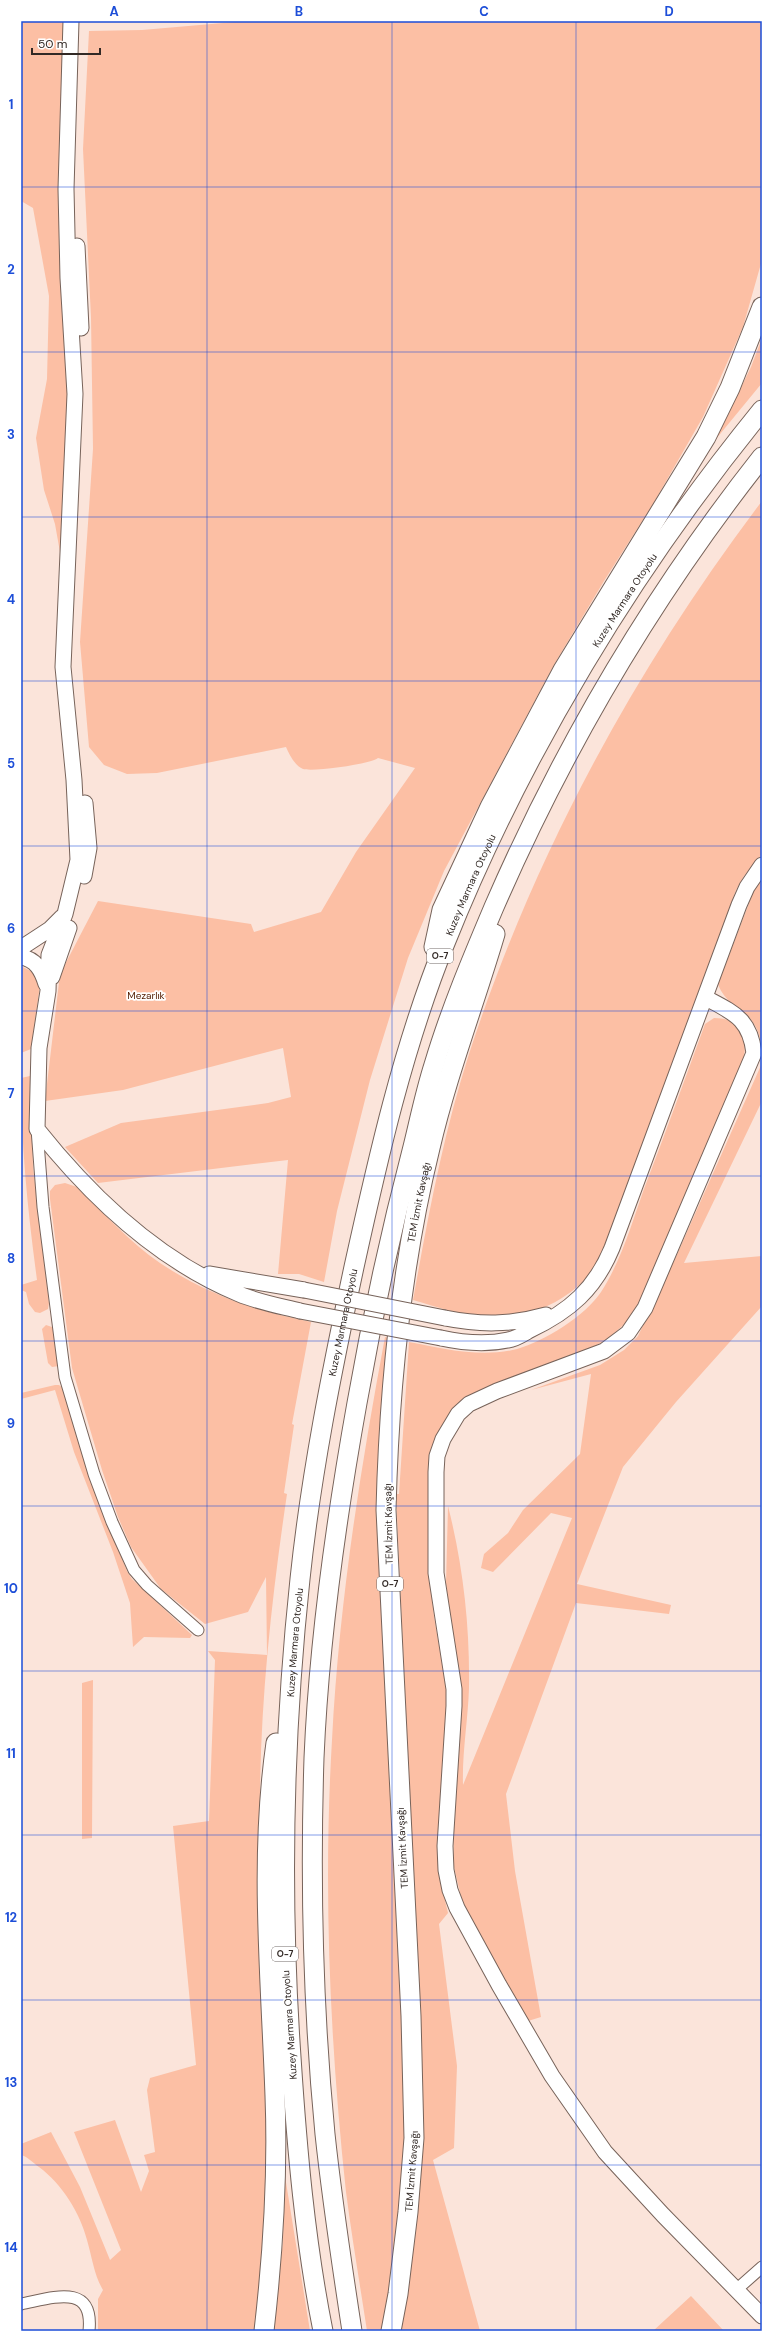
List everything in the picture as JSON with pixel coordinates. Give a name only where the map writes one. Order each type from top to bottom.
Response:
[{"type":"highway","points":[[416,1024],[442,910],[490,807],[563,670],[706,437],[749,341],[762,307]]},
{"type":"highway","name":"Kuzey Marmara Otoyolu","points":[[323,2331],[302,2189],[293,2095],[285,1962],[283,1898],[286,1748],[300,1575],[329,1383],[371,1190],[416,1024],[443,948],[474,874],[520,780],[572,685],[622,601],[681,516],[762,410]]},
{"type":"highway","name":"O-7","points":[[352,2331],[334,2213],[325,2133],[315,1987],[314,1759],[318,1691],[341,1493],[378,1286],[432,1070],[478,947],[518,852],[546,795],[596,702],[657,600],[711,522],[762,457]]},
{"type":"highway","name":"TEM İzmit Kavşağı","points":[[391,2331],[398,2294],[408,2220],[414,2138],[411,2016],[386,1510],[396,1346],[405,1269],[430,1146],[451,1069],[478,989],[518,852]]},
{"type":"highway","name":"O-7","points":[[264,2331],[274,2227],[275,2097],[268,1875],[271,1777],[300,1575]]},
{"type":"street","points":[[71,21],[66,189],[68,278],[75,394],[64,667],[74,780],[78,860],[55,955],[39,1048],[37,1129],[42,1207],[65,1377],[94,1474],[112,1522],[134,1570],[147,1586],[198,1630]]},
{"type":"street","points":[[55,955],[84,878],[89,848],[74,665],[84,447],[76,184],[81,21]]},
{"type":"street","points":[[37,1129],[59,1156],[124,1222],[160,1250],[196,1272],[240,1295],[300,1311],[462,1343],[488,1343],[510,1340],[540,1325],[568,1308],[588,1290],[605,1266],[706,998],[739,905],[747,887],[762,865]]},
{"type":"street","points":[[21,948],[50,929],[65,914]]},
{"type":"street","points":[[21,956],[55,955]]},
{"type":"street","points":[[21,956],[32,960],[40,968],[48,991]]},
{"type":"street","points":[[706,998],[739,1017],[750,1034],[754,1053],[646,1308],[628,1333],[604,1351],[480,1398],[469,1404],[458,1414],[443,1439],[437,1456],[436,1573],[454,1689],[445,1846],[446,1870],[450,1890],[457,1908],[499,1985],[548,2070],[605,2152],[762,2316]]},
{"type":"street","points":[[196,1272],[304,1290],[470,1323],[501,1324],[528,1320],[568,1308]]},
{"type":"street","points":[[736,2290],[762,2267]]},
{"type":"street","points":[[21,2304],[57,2297],[71,2296],[81,2299],[90,2316],[90,2331]]},
{"type":"green space","points":[[21,21],[71,21],[75,394],[63,569],[55,524],[44,490],[36,438],[47,379],[49,296],[33,208],[21,201]]},
{"type":"green space","name":"Mezarlık","points":[[246,21],[762,21],[762,260],[743,327],[703,417],[653,504],[604,581],[555,663],[444,871],[408,958],[370,1080],[337,1211],[324,1282],[299,1274],[278,1274],[288,1160],[98,1183],[65,1147],[121,1123],[268,1103],[291,1097],[283,1048],[123,1090],[45,1101],[60,974],[98,901],[251,924],[254,932],[321,912],[356,852],[415,768],[378,758],[365,763],[342,767],[309,770],[303,769],[295,763],[286,747],[157,773],[127,774],[104,765],[89,747],[80,642],[93,449],[91,318],[83,149],[89,31],[142,30]]},
{"type":"green space","points":[[762,338],[762,383],[716,439],[751,367]]},
{"type":"green space","points":[[762,501],[762,854],[744,876],[736,890],[601,1257],[590,1274],[566,1295],[552,1304],[521,1315],[506,1318],[471,1316],[413,1300],[424,1238],[451,1115],[469,1054],[495,980],[524,907],[557,835],[592,766],[631,697],[672,630]]},
{"type":"green space","points":[[762,877],[762,1052],[760,1037],[755,1026],[743,1012],[729,1000],[718,984],[756,885]]},
{"type":"green space","points":[[21,966],[38,975],[40,985],[31,1049],[21,1053]]},
{"type":"green space","points":[[714,1018],[732,1022],[742,1032],[745,1048],[742,1065],[639,1306],[627,1322],[606,1340],[581,1353],[481,1390],[456,1408],[431,1456],[428,1488],[429,1573],[434,1616],[446,1688],[447,1713],[443,1892],[448,1913],[439,1924],[457,2066],[454,2148],[433,2160],[480,2331],[400,2331],[416,2229],[423,2149],[422,2064],[396,1494],[399,1494],[409,1342],[463,1352],[504,1352],[528,1345],[552,1334],[575,1318],[594,1301],[608,1280],[620,1255],[705,1024]]},
{"type":"green space","points":[[762,1063],[762,1101],[684,1263],[762,1256],[762,1306],[676,1402],[623,1467],[577,1584],[671,1605],[669,1614],[576,1603],[506,1794],[515,1871],[541,2017],[528,2021],[471,1923],[461,1897],[454,1867],[453,1804],[462,1706],[446,1584],[448,1506],[462,1573],[467,1619],[469,1688],[463,1761],[463,1785],[572,1518],[551,1513],[493,1572],[481,1568],[484,1554],[508,1533],[523,1510],[580,1454],[591,1374],[531,1390],[600,1365],[624,1350],[638,1336],[675,1259]]},
{"type":"green space","points":[[30,1076],[33,1167],[49,1303],[48,1309],[40,1313],[35,1312],[29,1304],[26,1292],[21,1290],[21,1285],[37,1280],[26,1179],[21,1103],[21,1078]]},
{"type":"green space","points":[[65,1183],[77,1187],[138,1246],[177,1274],[195,1284],[251,1307],[311,1322],[292,1424],[294,1425],[284,1493],[287,1494],[271,1616],[264,1698],[260,1780],[260,1821],[265,2013],[266,2140],[261,2268],[254,2331],[98,2331],[98,2299],[103,2290],[95,2272],[80,2220],[69,2200],[55,2182],[30,2160],[21,2155],[21,2144],[51,2132],[80,2187],[110,2260],[121,2250],[74,2132],[115,2120],[141,2192],[149,2171],[144,2155],[155,2152],[147,2090],[150,2078],[196,2065],[173,1826],[209,1821],[215,1660],[208,1651],[267,1655],[266,1577],[248,1612],[205,1624],[161,1589],[131,1547],[118,1517],[102,1470],[72,1368],[50,1199],[50,1191],[55,1185]]},
{"type":"green space","points":[[46,1325],[52,1327],[54,1331],[59,1366],[52,1367],[48,1363],[42,1329]]},
{"type":"green space","points":[[385,1337],[389,1338],[405,2100],[404,2173],[399,2232],[383,2331],[367,2331],[346,2192],[336,2080],[332,2023],[328,1910],[329,1796],[335,1689],[345,1588],[367,1437]]},
{"type":"green space","points":[[59,1385],[63,1388],[95,1492],[127,1571],[132,1579],[192,1635],[190,1638],[144,1637],[133,1647],[130,1603],[113,1552],[74,1452],[55,1390],[21,1399],[21,1393]]},
{"type":"green space","points":[[93,1680],[92,1838],[82,1839],[82,1683]]},
{"type":"green space","points":[[284,2170],[310,2331],[271,2331],[283,2243]]},
{"type":"green space","points":[[691,2296],[724,2331],[653,2331]]}]
